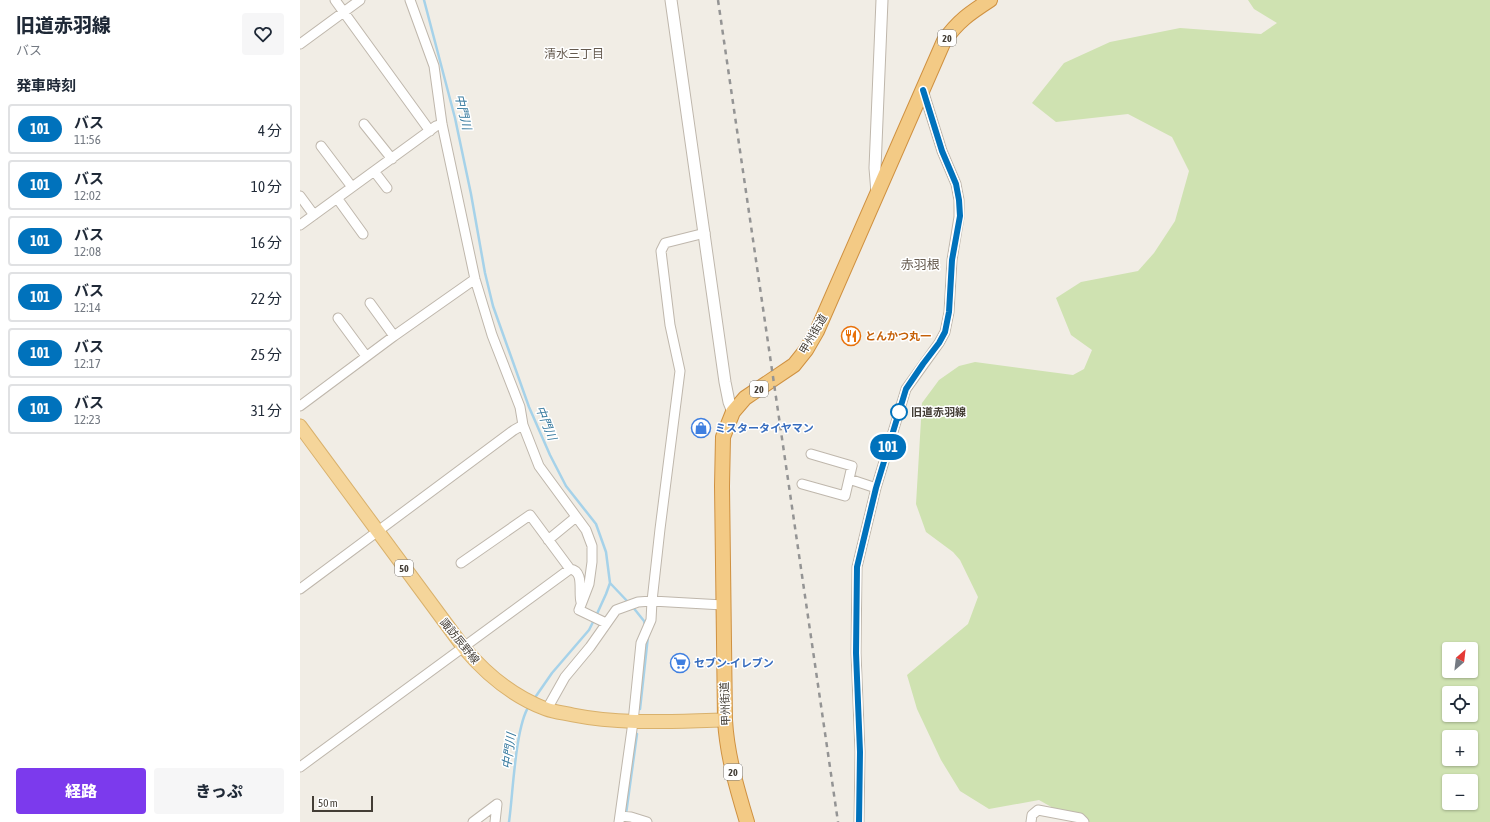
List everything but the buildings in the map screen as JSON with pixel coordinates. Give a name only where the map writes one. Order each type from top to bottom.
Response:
[{"type":"highway","name":"甲州街道","points":[[747,822],[734,777],[726,738],[723,605],[723,437],[733,412],[745,398],[794,365],[806,350],[817,331],[944,41],[955,26],[967,15],[990,0]]},
{"type":"main road","name":"諏訪辰野線","points":[[300,426],[464,648],[475,662],[499,682],[522,697],[545,709],[592,718],[633,722],[725,720]]},
{"type":"street","points":[[335,0],[430,131]]},
{"type":"street","points":[[300,44],[360,0]]},
{"type":"street","points":[[410,0],[434,66],[442,124],[475,279],[492,335],[520,407],[523,425],[539,466],[586,530],[592,546],[592,562],[582,608]]},
{"type":"street","points":[[671,0],[725,382],[729,402],[733,412]]},
{"type":"street","points":[[877,196],[876,153],[882,0]]},
{"type":"street","points":[[859,822],[860,752],[856,653],[857,567],[876,488],[906,389],[939,343],[945,332],[949,312],[952,260],[960,216],[956,184],[942,151],[923,90]]},
{"type":"street","points":[[364,124],[392,159]]},
{"type":"street","points":[[300,225],[436,126],[442,124]]},
{"type":"street","points":[[321,146],[352,187]]},
{"type":"street","points":[[374,171],[387,188]]},
{"type":"street","points":[[300,196],[314,214]]},
{"type":"street","points":[[337,198],[363,234]]},
{"type":"street","points":[[647,822],[623,818],[641,643],[651,620],[680,370],[670,325],[661,251],[665,243],[704,233]]},
{"type":"street","points":[[300,406],[366,356],[475,279]]},
{"type":"street","points":[[370,303],[394,336]]},
{"type":"street","points":[[338,318],[366,356]]},
{"type":"street","points":[[300,589],[514,430],[523,425]]},
{"type":"street","points":[[802,484],[845,496],[852,466],[811,454]]},
{"type":"street","points":[[849,479],[876,488]]},
{"type":"street","points":[[461,563],[530,515],[570,569],[578,572],[580,578],[580,601],[582,608],[605,622]]},
{"type":"street","points":[[548,540],[576,517]]},
{"type":"street","points":[[300,767],[570,569]]},
{"type":"street","points":[[545,709],[565,677],[590,647],[605,622],[616,610],[636,603],[652,601],[723,605]]},
{"type":"street","points":[[473,822],[497,804],[495,822]]},
{"type":"street","points":[[1031,822],[1032,815],[1038,810],[1080,818],[1084,822]]},
{"type":"green space","points":[[1248,0],[1490,0],[1490,822],[1078,822],[1039,800],[989,809],[960,791],[941,760],[917,709],[907,675],[968,624],[978,597],[960,560],[953,552],[926,532],[916,504],[922,403],[939,380],[959,366],[975,362],[1073,375],[1084,369],[1092,350],[1071,335],[1056,298],[1081,282],[1138,271],[1154,253],[1175,221],[1189,171],[1172,137],[1128,114],[1056,122],[1032,103],[1064,63],[1110,42],[1180,28],[1261,34],[1277,23],[1254,9]]},
{"type":"waterway","name":"中門川","points":[[424,0],[455,118],[471,194],[485,273],[493,306],[529,407],[550,455],[566,486],[596,524],[606,552],[610,583],[596,616]]},
{"type":"waterway","points":[[610,583],[629,603]]},
{"type":"waterway","points":[[632,606],[644,621],[645,625]]},
{"type":"waterway","name":"中門川","points":[[534,699],[552,673],[589,630],[594,620]]},
{"type":"waterway","points":[[640,709],[648,636]]},
{"type":"waterway","name":"中門川","points":[[509,822],[515,762],[524,716],[529,706]]},
{"type":"waterway","points":[[626,814],[637,734]]},
{"type":"railway","points":[[718,0],[838,822]]},
{"type":"bus line","name":"101","points":[[859,822],[860,752],[856,653],[857,567],[876,488],[906,389],[939,343],[945,332],[949,312],[952,260],[960,216],[956,184],[942,151],[923,90]]},
{"type":"place","name":"とんかつ丸一","points":[[851,336]]},
{"type":"place","name":"旧道赤羽線","points":[[899,412]]},
{"type":"place","name":"ミスタータイヤマン","points":[[701,428]]},
{"type":"place","name":"セブン-イレブン","points":[[680,663]]},
{"type":"district","name":"清水三丁目","points":[[574,54]]},
{"type":"district","name":"赤羽根","points":[[920,264]]}]
